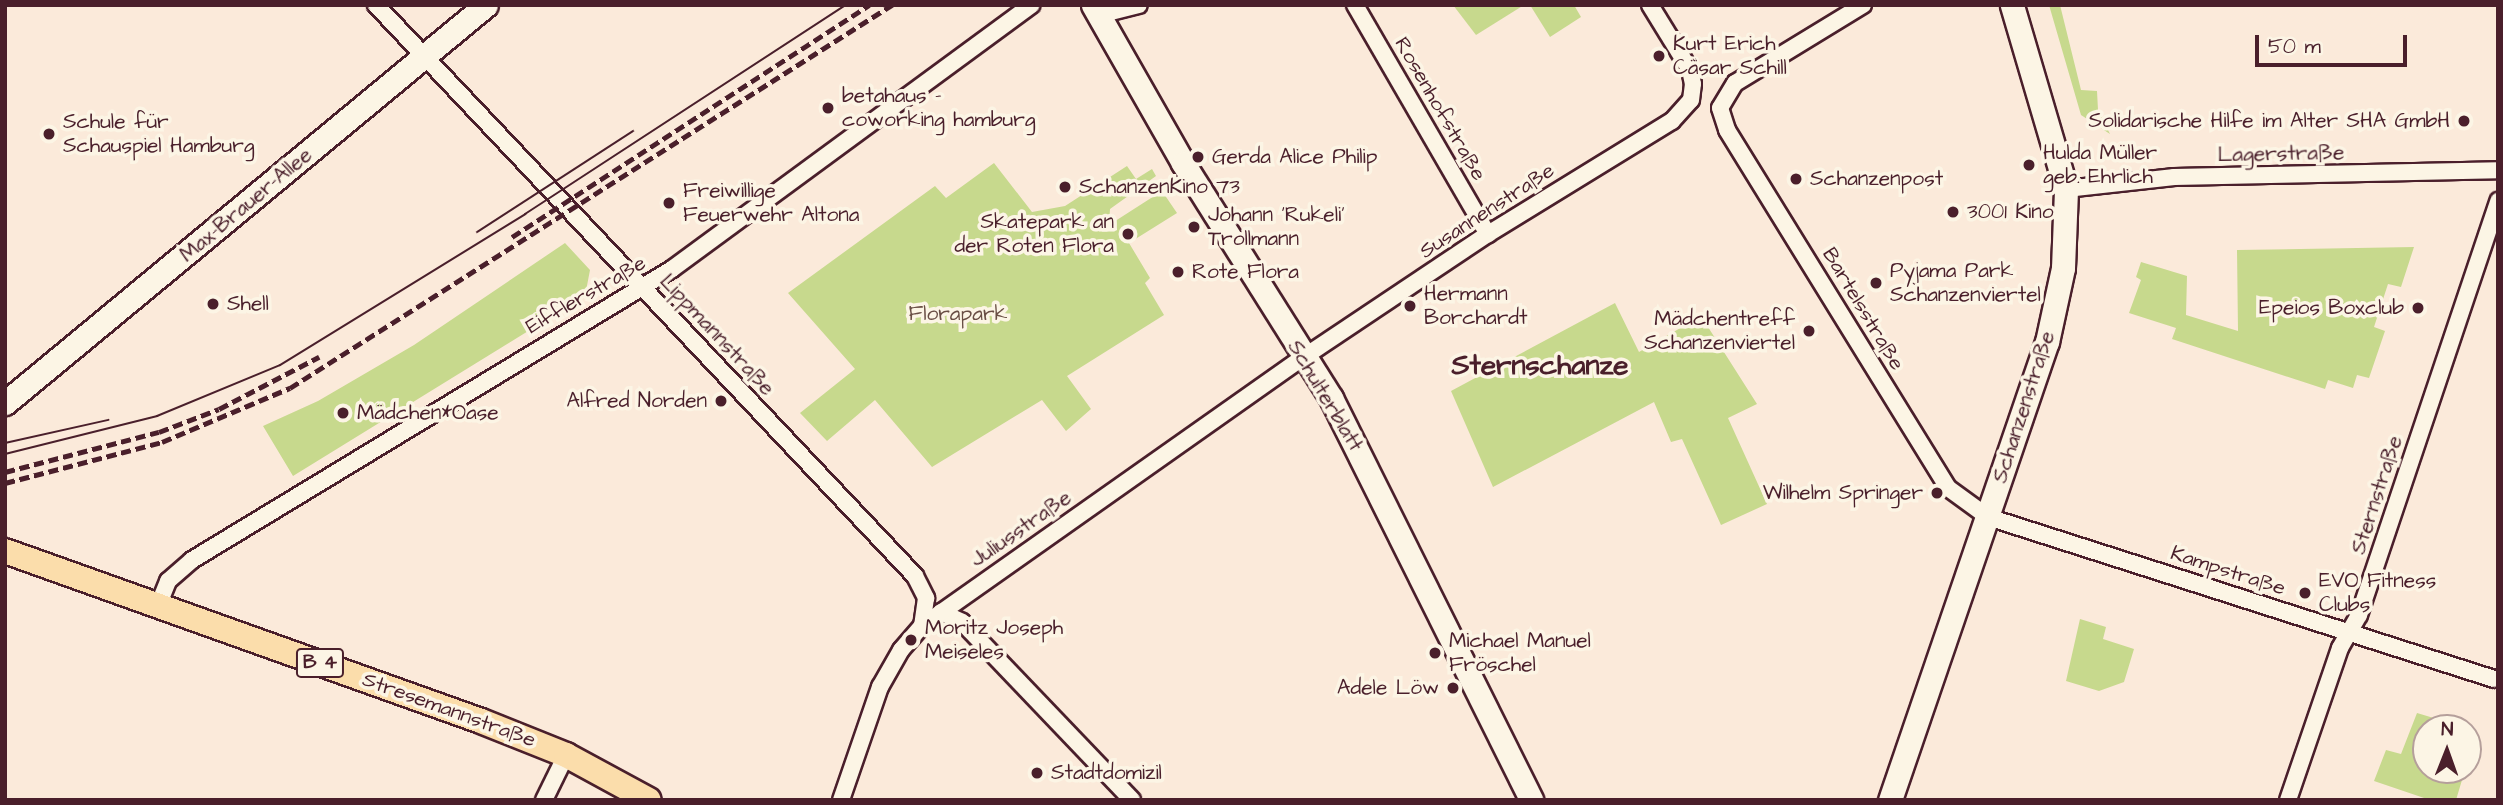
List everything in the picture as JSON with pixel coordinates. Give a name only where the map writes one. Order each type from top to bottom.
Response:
[{"type":"main road","name":"Stresemannstraße","points":[[5,551],[566,755],[649,800]]},
{"type":"street","name":"Lippmannstraße","points":[[376,5],[915,576],[926,598],[922,626]]},
{"type":"street","name":"Max-Brauer-Allee","points":[[5,403],[486,5]]},
{"type":"street","name":"Eifflerstraße","points":[[158,606],[168,581],[192,559],[641,285],[672,269],[1032,5]]},
{"type":"street","points":[[1096,10],[1139,5]]},
{"type":"street","name":"Rosenhofstraße","points":[[1355,5],[1488,234]]},
{"type":"street","name":"Susannenstraße","points":[[1304,357],[1488,234],[1672,121],[1691,100],[1690,70],[1650,5]]},
{"type":"street","name":"Bartelsstraße","points":[[1863,5],[1735,83],[1720,108],[1727,130],[1926,455],[1948,488],[1988,517]]},
{"type":"street","name":"Schanzenstraße","points":[[1891,800],[2055,312],[2064,256],[2066,189],[2012,5]]},
{"type":"street","name":"Schulterblatt","points":[[1096,10],[1183,163],[1304,357],[1370,473],[1531,800]]},
{"type":"street","name":"Lagerstraße","points":[[2066,189],[2174,177],[2498,170]]},
{"type":"street","name":"Sternstraße","points":[[2288,800],[2350,631],[2359,615],[2498,201]]},
{"type":"street","name":"Juliusstraße","points":[[841,800],[880,687],[901,650],[922,626],[1304,357]]},
{"type":"street","name":"Kampstraße","points":[[1988,517],[2494,678]]},
{"type":"street","points":[[941,612],[962,622],[1132,800]]},
{"type":"street","points":[[544,800],[566,755]]},
{"type":"green space","points":[[1453,5],[1524,5],[1476,35]]},
{"type":"green space","points":[[1530,5],[1574,5],[1581,17],[1550,37]]},
{"type":"green space","points":[[2049,5],[2060,5],[2081,90],[2097,91],[2098,110],[2110,134],[2081,115]]},
{"type":"green space","name":"Florapark","points":[[994,163],[1032,212],[1065,206],[1127,166],[1136,179],[1152,169],[1156,176],[1110,209],[1109,225],[1162,191],[1177,213],[1129,243],[1150,278],[1145,283],[1164,315],[1067,376],[1091,409],[1066,431],[1042,400],[932,467],[875,400],[827,441],[800,413],[855,369],[788,293],[935,186],[946,198]]},
{"type":"green space","points":[[565,243],[590,270],[585,296],[293,476],[263,426],[318,401],[414,345]]},
{"type":"green space","points":[[2414,247],[2401,287],[2388,284],[2374,327],[2385,331],[2369,378],[2357,375],[2353,388],[2328,380],[2325,389],[2172,339],[2176,328],[2129,313],[2141,280],[2136,277],[2141,262],[2187,276],[2186,315],[2238,331],[2237,250]]},
{"type":"green space","points":[[1615,303],[1639,352],[1701,316],[1757,404],[1728,418],[1767,504],[1721,525],[1682,439],[1671,442],[1654,402],[1493,487],[1451,391]]},
{"type":"green space","points":[[2080,619],[2106,627],[2103,639],[2134,649],[2124,682],[2099,691],[2066,681]]},
{"type":"green space","points":[[2412,726],[2412,784],[2461,784],[2456,800],[2430,800],[2374,781],[2386,750],[2401,754]]},
{"type":"tram line","points":[[5,454],[157,416],[280,365],[525,214],[845,5]]},
{"type":"tram line","points":[[477,232],[633,131]]},
{"type":"tram line","points":[[5,443],[108,420]]},
{"type":"railway","points":[[512,237],[869,5]]},
{"type":"railway","points":[[5,483],[162,442],[290,388],[892,5]]},
{"type":"railway","points":[[5,472],[159,432],[219,409],[319,357]]},
{"type":"place","name":"Kurt Erich Cäsar Schill","points":[[1659,56]]},
{"type":"place","name":"betahaus - coworking hamburg","points":[[828,108]]},
{"type":"place","name":"Solidarische Hilfe im Alter SHA GmbH","points":[[2464,121]]},
{"type":"place","name":"Schule für Schauspiel Hamburg","points":[[49,134]]},
{"type":"place","name":"Gerda Alice Philip","points":[[1198,157]]},
{"type":"place","name":"Hulda Müller geb. Ehrlich","points":[[2029,165]]},
{"type":"place","name":"Schanzenpost","points":[[1796,179]]},
{"type":"place","name":"SchanzenKino 73","points":[[1065,187]]},
{"type":"place","name":"Freiwillige Feuerwehr Altona","points":[[669,203]]},
{"type":"place","name":"3001 Kino","points":[[1953,212]]},
{"type":"place","name":"Johann 'Rukeli' Trollmann","points":[[1194,227]]},
{"type":"place","name":"Skatepark an der Roten Flora","points":[[1128,234]]},
{"type":"place","name":"Rote Flora","points":[[1178,272]]},
{"type":"place","name":"Pyjama Park Schanzenviertel","points":[[1876,283]]},
{"type":"place","name":"Shell","points":[[213,304]]},
{"type":"place","name":"Hermann Borchardt","points":[[1410,306]]},
{"type":"place","name":"Epeios Boxclub","points":[[2418,308]]},
{"type":"place","name":"Mädchentreff Schanzenviertel","points":[[1809,331]]},
{"type":"place","name":"Alfred Norden","points":[[721,401]]},
{"type":"place","name":"Mädchen*Oase","points":[[343,413]]},
{"type":"place","name":"Wilhelm Springer","points":[[1937,493]]},
{"type":"place","name":"EVO Fitness Clubs","points":[[2305,593]]},
{"type":"place","name":"Moritz Joseph Meiseles","points":[[911,640]]},
{"type":"place","name":"Michael Manuel Fröschel","points":[[1435,653]]},
{"type":"place","name":"Adele Löw","points":[[1453,688]]},
{"type":"place","name":"Stadtdomizil","points":[[1037,773]]},
{"type":"district","name":"Sternschanze","points":[[1540,366]]}]
